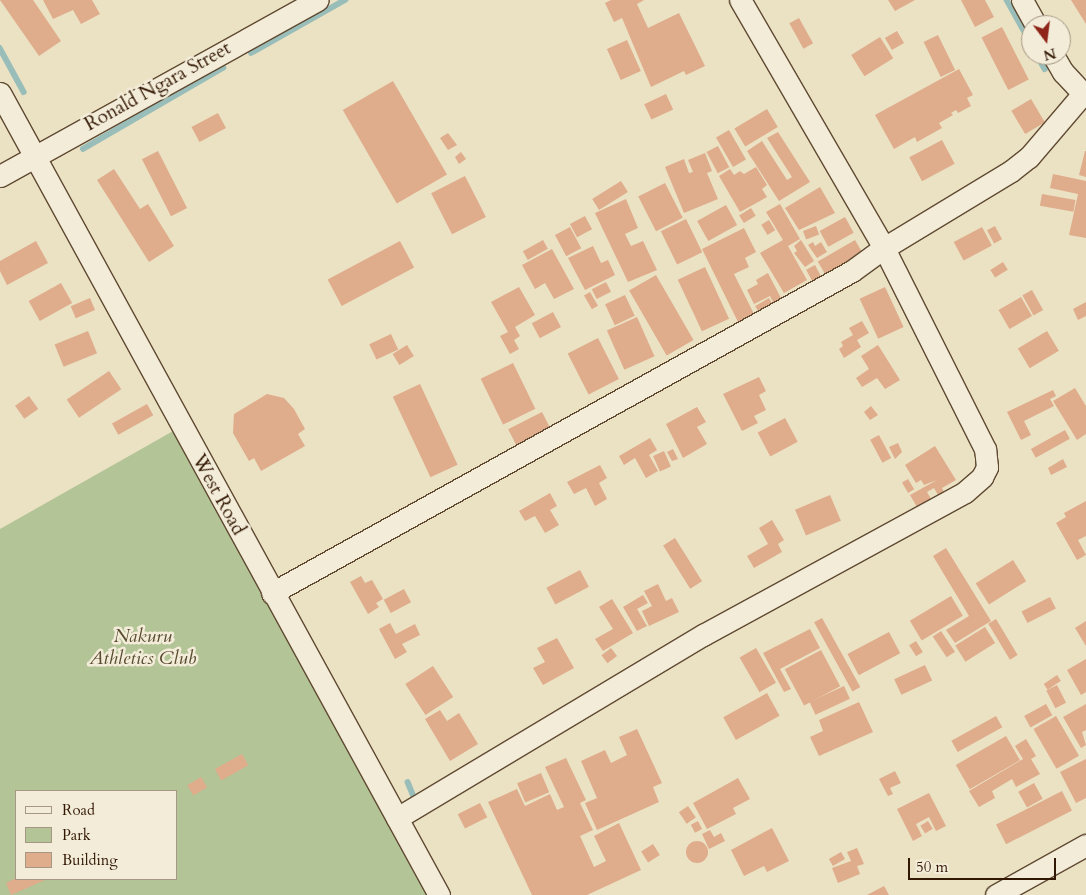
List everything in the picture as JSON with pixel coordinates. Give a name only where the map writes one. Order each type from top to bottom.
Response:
[{"type":"street","name":"Ronald Ngara Street","points":[[0,176],[317,0]]},
{"type":"street","points":[[397,818],[703,635],[965,492],[982,477],[988,459],[985,449],[884,248],[740,0]]},
{"type":"street","points":[[1022,0],[1030,15]]},
{"type":"street","points":[[272,593],[852,271],[884,248],[1011,171],[1029,157],[1084,96],[1061,65]]},
{"type":"street","name":"West Road","points":[[0,93],[439,895]]},
{"type":"street","points":[[996,895],[1086,844]]},
{"type":"green space","name":"Nakuru Athletics Club","points":[[182,426],[450,895],[0,895],[0,529]]},
{"type":"building","points":[[0,0],[33,0],[61,41],[39,56]]},
{"type":"building","points":[[43,0],[92,0],[100,14],[81,24],[73,10],[53,19]]},
{"type":"building","points":[[611,0],[644,0],[637,4],[648,28],[679,13],[705,66],[686,75],[684,71],[651,87],[622,18],[614,22],[605,3]]},
{"type":"building","points":[[888,0],[915,0],[895,11]]},
{"type":"building","points":[[961,0],[985,0],[994,17],[975,27]]},
{"type":"building","points":[[1071,0],[1086,0],[1086,24]]},
{"type":"building","points":[[799,18],[813,43],[803,49],[789,23]]},
{"type":"building","points":[[1002,27],[1029,80],[1008,90],[982,37]]},
{"type":"building","points":[[897,31],[904,43],[892,50],[885,38]]},
{"type":"building","points":[[938,35],[955,70],[941,77],[924,42]]},
{"type":"building","points":[[880,37],[893,58],[864,76],[851,55]]},
{"type":"building","points":[[627,40],[641,71],[621,80],[607,49]]},
{"type":"building","points":[[959,69],[973,95],[967,98],[971,106],[958,113],[956,110],[951,113],[953,115],[939,123],[942,128],[917,142],[915,137],[894,149],[875,115]]},
{"type":"building","points":[[393,81],[447,175],[397,204],[343,110]]},
{"type":"building","points":[[666,94],[673,109],[651,120],[644,104]]},
{"type":"building","points":[[1031,99],[1045,122],[1025,134],[1011,111]]},
{"type":"building","points":[[767,109],[778,127],[745,147],[734,129]]},
{"type":"building","points":[[218,113],[226,128],[199,142],[192,127]]},
{"type":"building","points":[[729,130],[746,159],[733,167],[716,138]]},
{"type":"building","points":[[778,132],[810,182],[779,201],[747,151],[762,141],[787,180],[792,177],[767,138]]},
{"type":"building","points":[[448,133],[457,145],[448,150],[440,138]]},
{"type":"building","points":[[942,140],[955,164],[922,181],[909,157]]},
{"type":"building","points":[[718,146],[729,167],[718,173],[707,152]]},
{"type":"building","points":[[158,151],[187,208],[171,216],[142,159]]},
{"type":"building","points":[[1086,151],[1086,177],[1079,175]]},
{"type":"building","points":[[461,152],[466,159],[459,164],[455,157]]},
{"type":"building","points":[[705,153],[712,171],[707,173],[718,199],[684,213],[665,167],[684,159],[689,173],[693,172],[688,160]]},
{"type":"building","points":[[756,167],[767,185],[762,189],[767,197],[740,212],[719,176],[730,169],[734,175],[740,171],[744,174]]},
{"type":"building","points":[[114,169],[140,209],[148,204],[174,246],[149,262],[97,180]]},
{"type":"building","points":[[1053,174],[1086,181],[1086,238],[1069,235],[1078,194],[1050,188]]},
{"type":"building","points":[[465,176],[486,217],[452,234],[431,193]]},
{"type":"building","points":[[621,181],[628,192],[599,210],[592,199]]},
{"type":"building","points":[[665,183],[683,218],[656,231],[638,197]]},
{"type":"building","points":[[820,187],[835,213],[799,230],[785,208]]},
{"type":"building","points":[[1042,194],[1075,200],[1073,212],[1040,206]]},
{"type":"building","points":[[626,199],[638,228],[625,234],[631,246],[643,241],[657,270],[628,282],[595,213]]},
{"type":"building","points":[[780,204],[800,239],[788,246],[807,280],[784,293],[760,253],[783,240],[766,212]]},
{"type":"building","points":[[726,205],[737,225],[708,241],[697,221]]},
{"type":"building","points":[[751,208],[756,216],[744,223],[739,215]]},
{"type":"building","points":[[585,216],[592,229],[577,237],[570,224]]},
{"type":"building","points":[[845,217],[854,233],[828,247],[820,231]]},
{"type":"building","points":[[686,219],[702,252],[677,265],[661,231]]},
{"type":"building","points":[[769,220],[775,230],[767,235],[761,225]]},
{"type":"building","points":[[816,226],[819,234],[806,239],[803,231]]},
{"type":"building","points":[[995,226],[1002,239],[994,243],[987,230]]},
{"type":"building","points":[[570,227],[581,248],[566,256],[555,235]]},
{"type":"building","points":[[982,227],[992,246],[964,261],[954,242]]},
{"type":"building","points":[[744,228],[756,252],[745,258],[749,267],[734,274],[755,316],[739,324],[702,249]]},
{"type":"building","points":[[543,240],[548,249],[528,260],[523,251]]},
{"type":"building","points":[[801,240],[814,261],[805,267],[794,253],[797,251],[794,246]]},
{"type":"building","points":[[855,240],[863,254],[826,275],[818,262]]},
{"type":"building","points":[[36,241],[48,263],[7,285],[0,271],[0,261]]},
{"type":"building","points":[[400,241],[414,267],[342,306],[328,279]]},
{"type":"building","points":[[813,242],[815,246],[821,242],[827,252],[817,258],[808,245]]},
{"type":"building","points":[[593,246],[601,263],[608,260],[615,275],[585,290],[568,258]]},
{"type":"building","points":[[552,249],[574,289],[554,299],[545,283],[535,289],[522,265]]},
{"type":"building","points":[[1003,262],[1008,270],[995,278],[990,270]]},
{"type":"building","points":[[815,265],[822,278],[813,283],[806,270]]},
{"type":"building","points":[[705,267],[729,319],[702,331],[678,280]]},
{"type":"building","points":[[768,273],[782,300],[774,304],[770,296],[754,304],[747,290],[758,284],[756,280]]},
{"type":"building","points":[[656,275],[694,340],[667,355],[629,290]]},
{"type":"building","points":[[606,282],[611,292],[597,299],[592,289]]},
{"type":"building","points":[[61,283],[72,303],[40,321],[29,301]]},
{"type":"building","points":[[519,287],[535,315],[515,327],[520,336],[514,340],[519,349],[510,354],[500,336],[508,332],[491,302]]},
{"type":"building","points":[[885,287],[904,327],[878,339],[860,299]]},
{"type":"building","points":[[1032,290],[1043,310],[1034,315],[1022,295]]},
{"type":"building","points":[[590,292],[598,306],[592,309],[584,296]]},
{"type":"building","points":[[625,295],[635,316],[615,325],[605,304]]},
{"type":"building","points":[[1021,297],[1032,316],[1009,329],[998,310]]},
{"type":"building","points":[[90,298],[95,310],[76,318],[71,306]]},
{"type":"building","points":[[769,298],[773,305],[759,313],[755,306]]},
{"type":"building","points":[[1086,302],[1086,316],[1078,320],[1073,309]]},
{"type":"building","points":[[553,312],[561,327],[540,338],[532,323]]},
{"type":"building","points":[[637,317],[654,356],[624,370],[607,330]]},
{"type":"building","points":[[862,321],[869,333],[857,340],[861,347],[844,358],[839,349],[843,346],[841,342],[853,335],[849,328]]},
{"type":"building","points":[[88,331],[97,353],[64,367],[55,344]]},
{"type":"building","points":[[1047,331],[1059,351],[1030,368],[1018,349]]},
{"type":"building","points":[[391,334],[398,349],[376,360],[369,344]]},
{"type":"building","points":[[598,338],[619,379],[589,394],[568,353]]},
{"type":"building","points":[[407,345],[414,356],[399,365],[393,354]]},
{"type":"building","points":[[878,345],[900,380],[885,389],[877,378],[862,387],[856,378],[869,369],[861,356]]},
{"type":"building","points":[[513,363],[535,409],[503,425],[481,379]]},
{"type":"building","points":[[109,371],[121,389],[79,418],[67,400]]},
{"type":"building","points":[[759,377],[766,391],[759,395],[766,410],[754,416],[758,423],[742,431],[723,394]]},
{"type":"building","points":[[420,384],[458,465],[430,477],[393,397]]},
{"type":"building","points":[[1075,388],[1086,406],[1086,434],[1077,440],[1053,401]]},
{"type":"building","points":[[1053,390],[1056,396],[1050,399],[1054,406],[1024,421],[1031,435],[1021,440],[1007,412]]},
{"type":"building","points":[[267,394],[284,398],[294,409],[305,429],[298,434],[305,446],[261,471],[254,458],[249,461],[233,433],[234,414]]},
{"type":"building","points":[[29,396],[38,409],[24,419],[15,406]]},
{"type":"building","points":[[147,404],[153,415],[118,435],[112,423]]},
{"type":"building","points":[[871,406],[878,415],[870,420],[864,412]]},
{"type":"building","points":[[697,407],[706,422],[697,427],[707,444],[683,458],[666,424]]},
{"type":"building","points":[[542,412],[551,430],[517,447],[508,429]]},
{"type":"building","points":[[785,418],[798,442],[770,456],[758,433]]},
{"type":"building","points":[[1065,430],[1070,439],[1036,458],[1031,449]]},
{"type":"building","points":[[879,435],[891,458],[882,463],[870,440]]},
{"type":"building","points":[[650,438],[657,450],[649,455],[658,471],[646,478],[635,458],[624,465],[619,456]]},
{"type":"building","points":[[898,443],[902,452],[895,459],[889,447]]},
{"type":"building","points":[[935,446],[956,480],[942,488],[944,492],[938,495],[934,488],[927,492],[931,499],[917,507],[910,495],[937,480],[924,485],[921,480],[916,483],[905,465]]},
{"type":"building","points":[[673,449],[678,459],[672,461],[667,452]]},
{"type":"building","points":[[664,451],[671,467],[660,471],[653,456]]},
{"type":"building","points":[[1063,459],[1067,467],[1051,475],[1048,468]]},
{"type":"building","points":[[600,465],[607,478],[599,483],[607,499],[595,506],[586,488],[574,494],[567,482]]},
{"type":"building","points":[[908,479],[914,489],[908,493],[902,483]]},
{"type":"building","points":[[550,493],[557,506],[550,510],[559,525],[545,533],[535,516],[525,521],[519,511]]},
{"type":"building","points":[[830,495],[841,521],[806,536],[795,510]]},
{"type":"building","points":[[1086,501],[1086,536],[1078,540],[1086,555],[1077,560],[1056,523],[1066,517],[1064,513]]},
{"type":"building","points":[[772,520],[784,540],[778,544],[782,552],[754,568],[747,556],[768,544],[759,528]]},
{"type":"building","points":[[675,538],[702,581],[690,589],[663,545]]},
{"type":"building","points":[[946,548],[991,621],[955,643],[946,630],[969,616],[933,556]]},
{"type":"building","points":[[1013,560],[1026,581],[989,605],[976,583]]},
{"type":"building","points":[[580,570],[589,587],[555,605],[546,588]]},
{"type":"building","points":[[361,576],[365,583],[372,580],[383,599],[376,603],[379,607],[368,614],[350,582]]},
{"type":"building","points":[[658,584],[666,601],[672,598],[679,612],[649,626],[642,611],[652,606],[644,591]]},
{"type":"building","points":[[404,589],[411,602],[391,613],[384,600]]},
{"type":"building","points":[[643,595],[648,603],[637,609],[647,626],[637,631],[623,607]]},
{"type":"building","points":[[951,596],[963,616],[922,640],[910,621]]},
{"type":"building","points":[[1050,597],[1056,609],[1027,623],[1021,612]]},
{"type":"building","points":[[612,599],[633,633],[603,651],[595,639],[613,629],[599,607]]},
{"type":"building","points":[[822,618],[860,687],[852,691],[814,622]]},
{"type":"building","points":[[996,619],[1018,655],[1010,660],[988,624]]},
{"type":"building","points":[[1086,621],[1086,646],[1075,628]]},
{"type":"building","points":[[390,623],[396,634],[415,624],[420,635],[402,644],[407,652],[395,659],[379,629]]},
{"type":"building","points":[[985,627],[995,643],[965,662],[955,646]]},
{"type":"building","points":[[810,629],[820,648],[780,669],[791,689],[784,692],[763,653]]},
{"type":"building","points":[[941,631],[955,652],[947,657],[933,637]]},
{"type":"building","points":[[889,632],[900,653],[859,675],[848,654]]},
{"type":"building","points":[[557,638],[574,668],[543,685],[533,668],[545,662],[537,648]]},
{"type":"building","points":[[916,641],[923,652],[916,656],[909,645]]},
{"type":"building","points":[[611,648],[617,656],[607,663],[601,655]]},
{"type":"building","points":[[756,648],[776,683],[760,692],[740,658]]},
{"type":"building","points":[[821,650],[840,686],[804,705],[785,669]]},
{"type":"building","points":[[1086,659],[1086,692],[1081,695],[1067,670]]},
{"type":"building","points":[[925,665],[932,680],[901,695],[894,679]]},
{"type":"building","points":[[433,666],[453,697],[425,715],[405,684]]},
{"type":"building","points":[[1057,675],[1061,681],[1048,690],[1044,684]]},
{"type":"building","points":[[1057,685],[1066,703],[1055,708],[1046,690]]},
{"type":"building","points":[[844,686],[850,699],[815,715],[810,702]]},
{"type":"building","points":[[767,693],[780,716],[736,740],[723,717]]},
{"type":"building","points":[[859,702],[873,732],[819,756],[810,737],[823,731],[819,720]]},
{"type":"building","points":[[1046,704],[1052,715],[1030,727],[1024,716]]},
{"type":"building","points":[[1086,704],[1086,730],[1082,732],[1086,745],[1081,748],[1063,717]]},
{"type":"building","points":[[440,710],[447,721],[459,713],[478,744],[450,761],[425,719]]},
{"type":"building","points":[[996,716],[1002,727],[958,752],[951,741]]},
{"type":"building","points":[[1056,716],[1079,756],[1056,769],[1033,729]]},
{"type":"building","points":[[637,729],[662,783],[653,787],[659,802],[597,830],[585,803],[597,798],[581,761],[605,750],[611,763],[627,755],[619,737]]},
{"type":"building","points":[[1006,736],[1020,760],[970,789],[956,765]]},
{"type":"building","points":[[1026,739],[1036,756],[1031,759],[1040,774],[1016,787],[1012,779],[992,791],[995,798],[979,807],[969,791],[1023,759],[1015,746]]},
{"type":"building","points":[[242,754],[248,765],[221,780],[215,769]]},
{"type":"building","points":[[566,758],[586,800],[580,803],[593,830],[580,836],[594,867],[606,861],[594,836],[619,823],[641,870],[587,895],[532,895],[488,802],[517,789],[525,806],[550,794],[557,810],[564,807],[545,767]]},
{"type":"building","points":[[1086,759],[1086,798],[1076,803],[1060,772]]},
{"type":"building","points":[[895,771],[901,783],[890,788],[893,794],[888,796],[879,779]]},
{"type":"building","points":[[541,773],[549,792],[525,802],[517,783]]},
{"type":"building","points":[[201,777],[207,787],[193,796],[187,785]]},
{"type":"building","points":[[738,778],[750,799],[733,808],[736,814],[707,829],[693,803]]},
{"type":"building","points":[[1034,783],[1043,799],[1027,807],[1018,792]]},
{"type":"building","points":[[1062,791],[1072,811],[1006,844],[996,825]]},
{"type":"building","points":[[929,793],[946,826],[936,831],[929,817],[916,824],[922,836],[913,841],[897,809]]},
{"type":"building","points":[[480,803],[487,817],[465,829],[458,814]]},
{"type":"building","points":[[688,806],[696,818],[687,824],[679,812]]},
{"type":"building","points":[[698,821],[702,829],[695,833],[691,825]]},
{"type":"building","points":[[928,821],[933,829],[925,833],[920,826]]},
{"type":"building","points":[[772,828],[789,861],[767,872],[764,866],[744,876],[731,850]]},
{"type":"building","points":[[710,830],[714,837],[721,833],[725,841],[709,849],[702,834]]},
{"type":"building","points":[[697,841],[705,844],[708,852],[705,860],[697,863],[689,860],[686,852],[689,844]]},
{"type":"building","points":[[653,844],[660,855],[648,862],[641,851]]},
{"type":"building","points":[[857,848],[864,864],[857,866],[860,874],[838,883],[832,868],[851,861],[847,852]]},
{"type":"building","points":[[841,852],[845,859],[833,866],[829,859]]},
{"type":"building","points":[[15,878],[45,880],[11,895],[6,883]]},
{"type":"building","points":[[884,886],[889,895],[867,895]]},
{"type":"waterway","points":[[251,53],[345,0]]},
{"type":"waterway","points":[[1007,0],[1021,25]]},
{"type":"waterway","points":[[0,48],[24,92]]},
{"type":"waterway","points":[[1043,65],[1045,69]]},
{"type":"waterway","points":[[83,149],[223,68]]},
{"type":"waterway","points":[[408,782],[416,802]]}]
